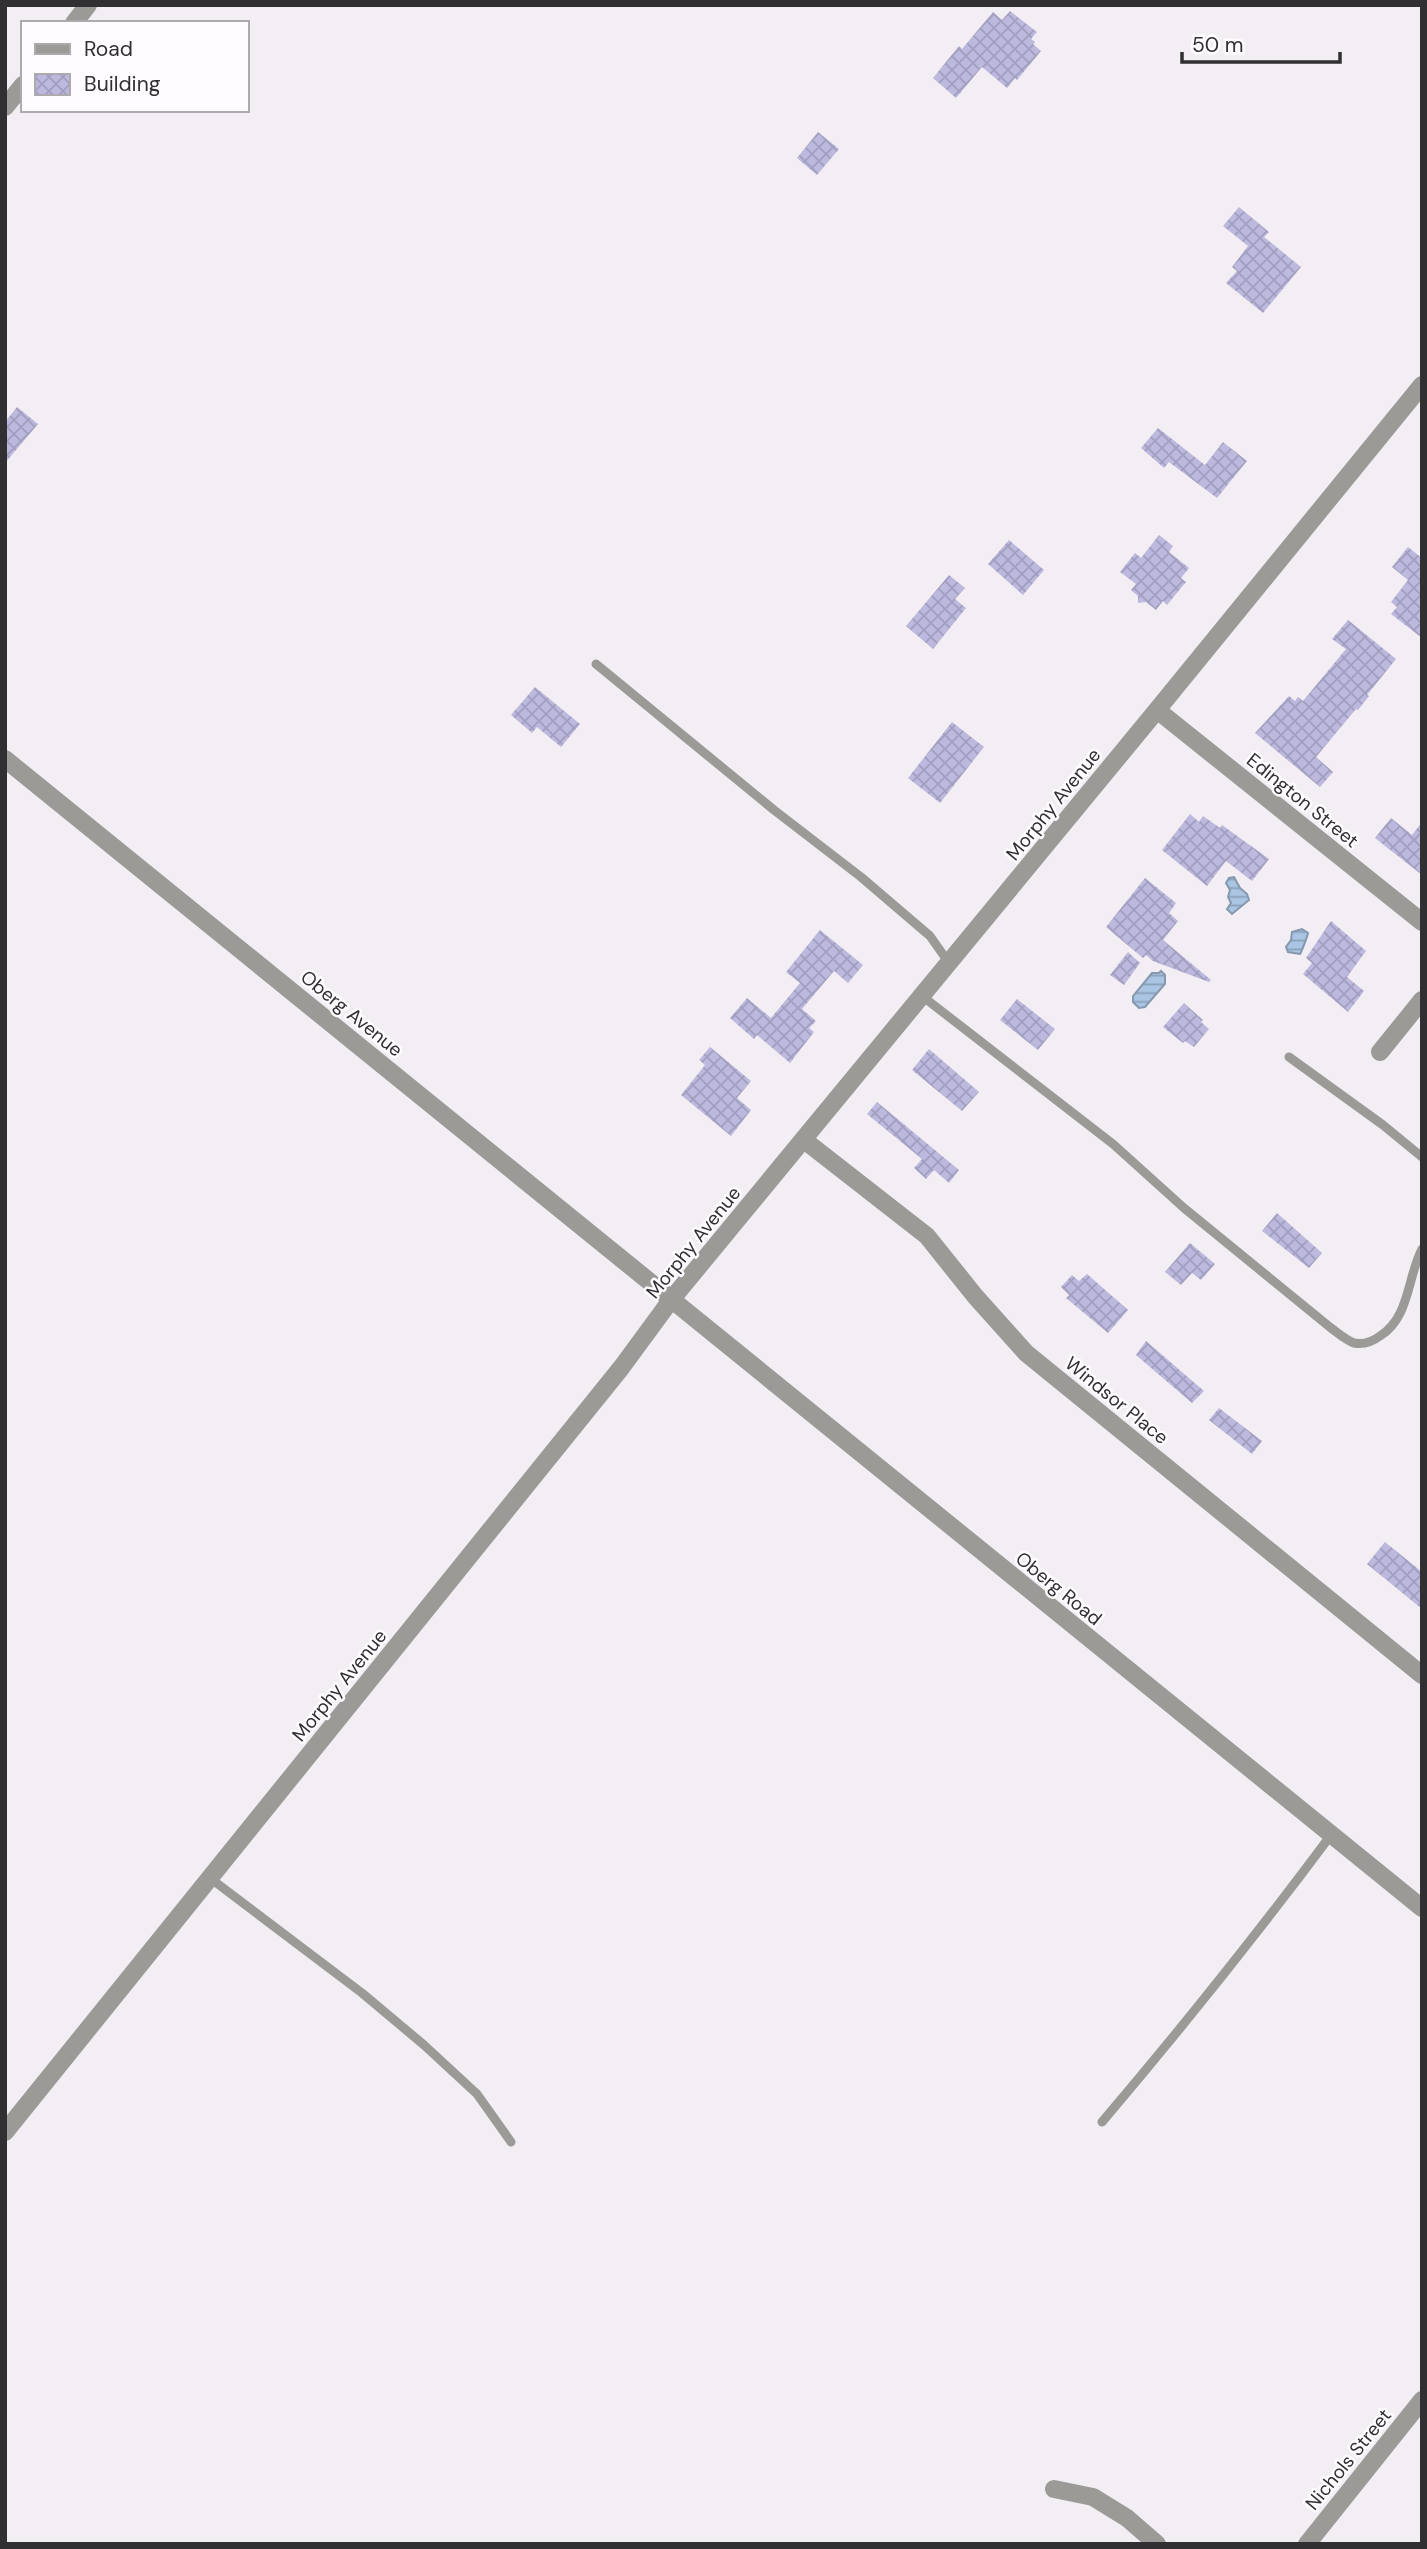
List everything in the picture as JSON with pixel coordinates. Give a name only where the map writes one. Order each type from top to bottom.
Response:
[{"type":"street","points":[[76,21],[88,5]]},
{"type":"street","points":[[5,107],[21,87]]},
{"type":"street","name":"Morphy Avenue","points":[[5,2132],[621,1368],[671,1300],[1422,385]]},
{"type":"street","name":"Edington Street","points":[[1157,710],[1422,922]]},
{"type":"street","name":"Oberg Avenue","points":[[5,758],[671,1300]]},
{"type":"street","points":[[1380,1052],[1422,1000]]},
{"type":"street","name":"Windsor Place","points":[[804,1140],[928,1236],[975,1296],[1026,1353],[1422,1675]]},
{"type":"street","name":"Oberg Road","points":[[671,1300],[1422,1909]]},
{"type":"street","name":"Nichols Street","points":[[1307,2544],[1422,2400]]},
{"type":"street","points":[[1054,2489],[1093,2497],[1127,2518],[1157,2544]]},
{"type":"lane","points":[[596,664],[861,877],[930,936],[949,963]]},
{"type":"lane","points":[[922,996],[1113,1144],[1184,1208],[1331,1328],[1354,1343],[1370,1343],[1390,1330],[1404,1307],[1415,1263],[1422,1249]]},
{"type":"lane","points":[[1289,1057],[1383,1125],[1422,1157]]},
{"type":"lane","points":[[1102,2122],[1278,1907],[1331,1835]]},
{"type":"lane","points":[[210,1878],[362,1993],[424,2045],[477,2094],[511,2142]]},
{"type":"water","points":[[1234,877],[1249,900],[1232,914],[1227,909],[1231,903],[1228,897],[1230,890],[1226,883],[1229,878]]},
{"type":"water","points":[[1302,929],[1308,933],[1300,954],[1288,952],[1286,947],[1292,932]]},
{"type":"water","points":[[1161,971],[1165,975],[1165,984],[1145,1007],[1139,1008],[1133,1002],[1133,996],[1152,973]]},
{"type":"building","points":[[1010,11],[1037,32],[1031,39],[1041,51],[1007,88],[982,67],[956,98],[933,78],[959,46],[962,49],[993,12],[1002,20]]},
{"type":"building","points":[[818,132],[839,149],[817,175],[797,158]]},
{"type":"building","points":[[1239,207],[1269,232],[1264,237],[1301,267],[1263,313],[1226,283],[1237,271],[1232,267],[1248,246],[1223,226]]},
{"type":"building","points":[[17,407],[38,424],[5,463],[5,422]]},
{"type":"building","points":[[1158,428],[1205,465],[1223,442],[1247,461],[1217,498],[1169,462],[1164,468],[1141,448]]},
{"type":"building","points":[[1159,535],[1173,546],[1169,552],[1189,568],[1181,578],[1186,582],[1167,605],[1163,601],[1156,610],[1146,602],[1138,603],[1138,596],[1131,590],[1136,584],[1120,572],[1135,553],[1141,558]]},
{"type":"building","points":[[1009,540],[1044,570],[1023,595],[988,564]]},
{"type":"building","points":[[1408,547],[1422,558],[1422,638],[1391,614],[1397,607],[1391,602],[1408,580],[1392,567]]},
{"type":"building","points":[[949,575],[965,588],[955,599],[966,608],[933,649],[906,626]]},
{"type":"building","points":[[1348,620],[1396,659],[1358,710],[1356,709],[1316,757],[1333,772],[1320,787],[1255,733],[1289,696],[1295,701],[1298,697],[1303,701],[1346,649],[1332,639]]},
{"type":"building","points":[[535,687],[580,724],[561,747],[537,727],[532,733],[511,715]]},
{"type":"building","points":[[952,722],[984,747],[940,803],[908,778]]},
{"type":"building","points":[[1190,814],[1199,822],[1203,816],[1220,828],[1222,825],[1269,859],[1252,881],[1226,861],[1207,886],[1162,850]]},
{"type":"building","points":[[1391,818],[1412,835],[1422,822],[1422,875],[1375,838]]},
{"type":"building","points":[[1145,878],[1176,903],[1169,913],[1178,921],[1163,940],[1211,980],[1209,982],[1153,961],[1146,955],[1143,958],[1106,927]]},
{"type":"building","points":[[1331,921],[1366,951],[1347,977],[1364,991],[1348,1012],[1303,974],[1312,963],[1306,958]]},
{"type":"building","points":[[820,930],[863,965],[848,983],[834,971],[802,1009],[816,1021],[809,1028],[814,1032],[790,1063],[757,1035],[754,1039],[730,1018],[747,998],[771,1018],[800,983],[786,972]]},
{"type":"building","points":[[1128,952],[1140,963],[1124,985],[1110,975]]},
{"type":"building","points":[[1017,999],[1055,1029],[1038,1050],[1000,1020]]},
{"type":"building","points":[[1184,1003],[1209,1029],[1194,1047],[1185,1041],[1183,1043],[1163,1027]]},
{"type":"building","points":[[710,1047],[751,1081],[737,1098],[751,1110],[731,1136],[681,1095],[705,1065],[699,1060]]},
{"type":"building","points":[[929,1049],[979,1092],[962,1111],[912,1070]]},
{"type":"building","points":[[877,1102],[959,1170],[949,1183],[934,1170],[926,1179],[914,1168],[922,1159],[867,1114]]},
{"type":"building","points":[[1277,1213],[1322,1253],[1309,1268],[1262,1231]]},
{"type":"building","points":[[1190,1243],[1215,1264],[1201,1280],[1192,1273],[1181,1285],[1165,1272]]},
{"type":"building","points":[[1087,1274],[1128,1310],[1108,1333],[1066,1298],[1069,1295],[1061,1287],[1072,1275],[1079,1281]]},
{"type":"building","points":[[1146,1341],[1204,1391],[1192,1403],[1136,1355]]},
{"type":"building","points":[[1219,1408],[1262,1441],[1252,1454],[1209,1420]]},
{"type":"building","points":[[1385,1542],[1422,1572],[1422,1609],[1367,1564]]}]
